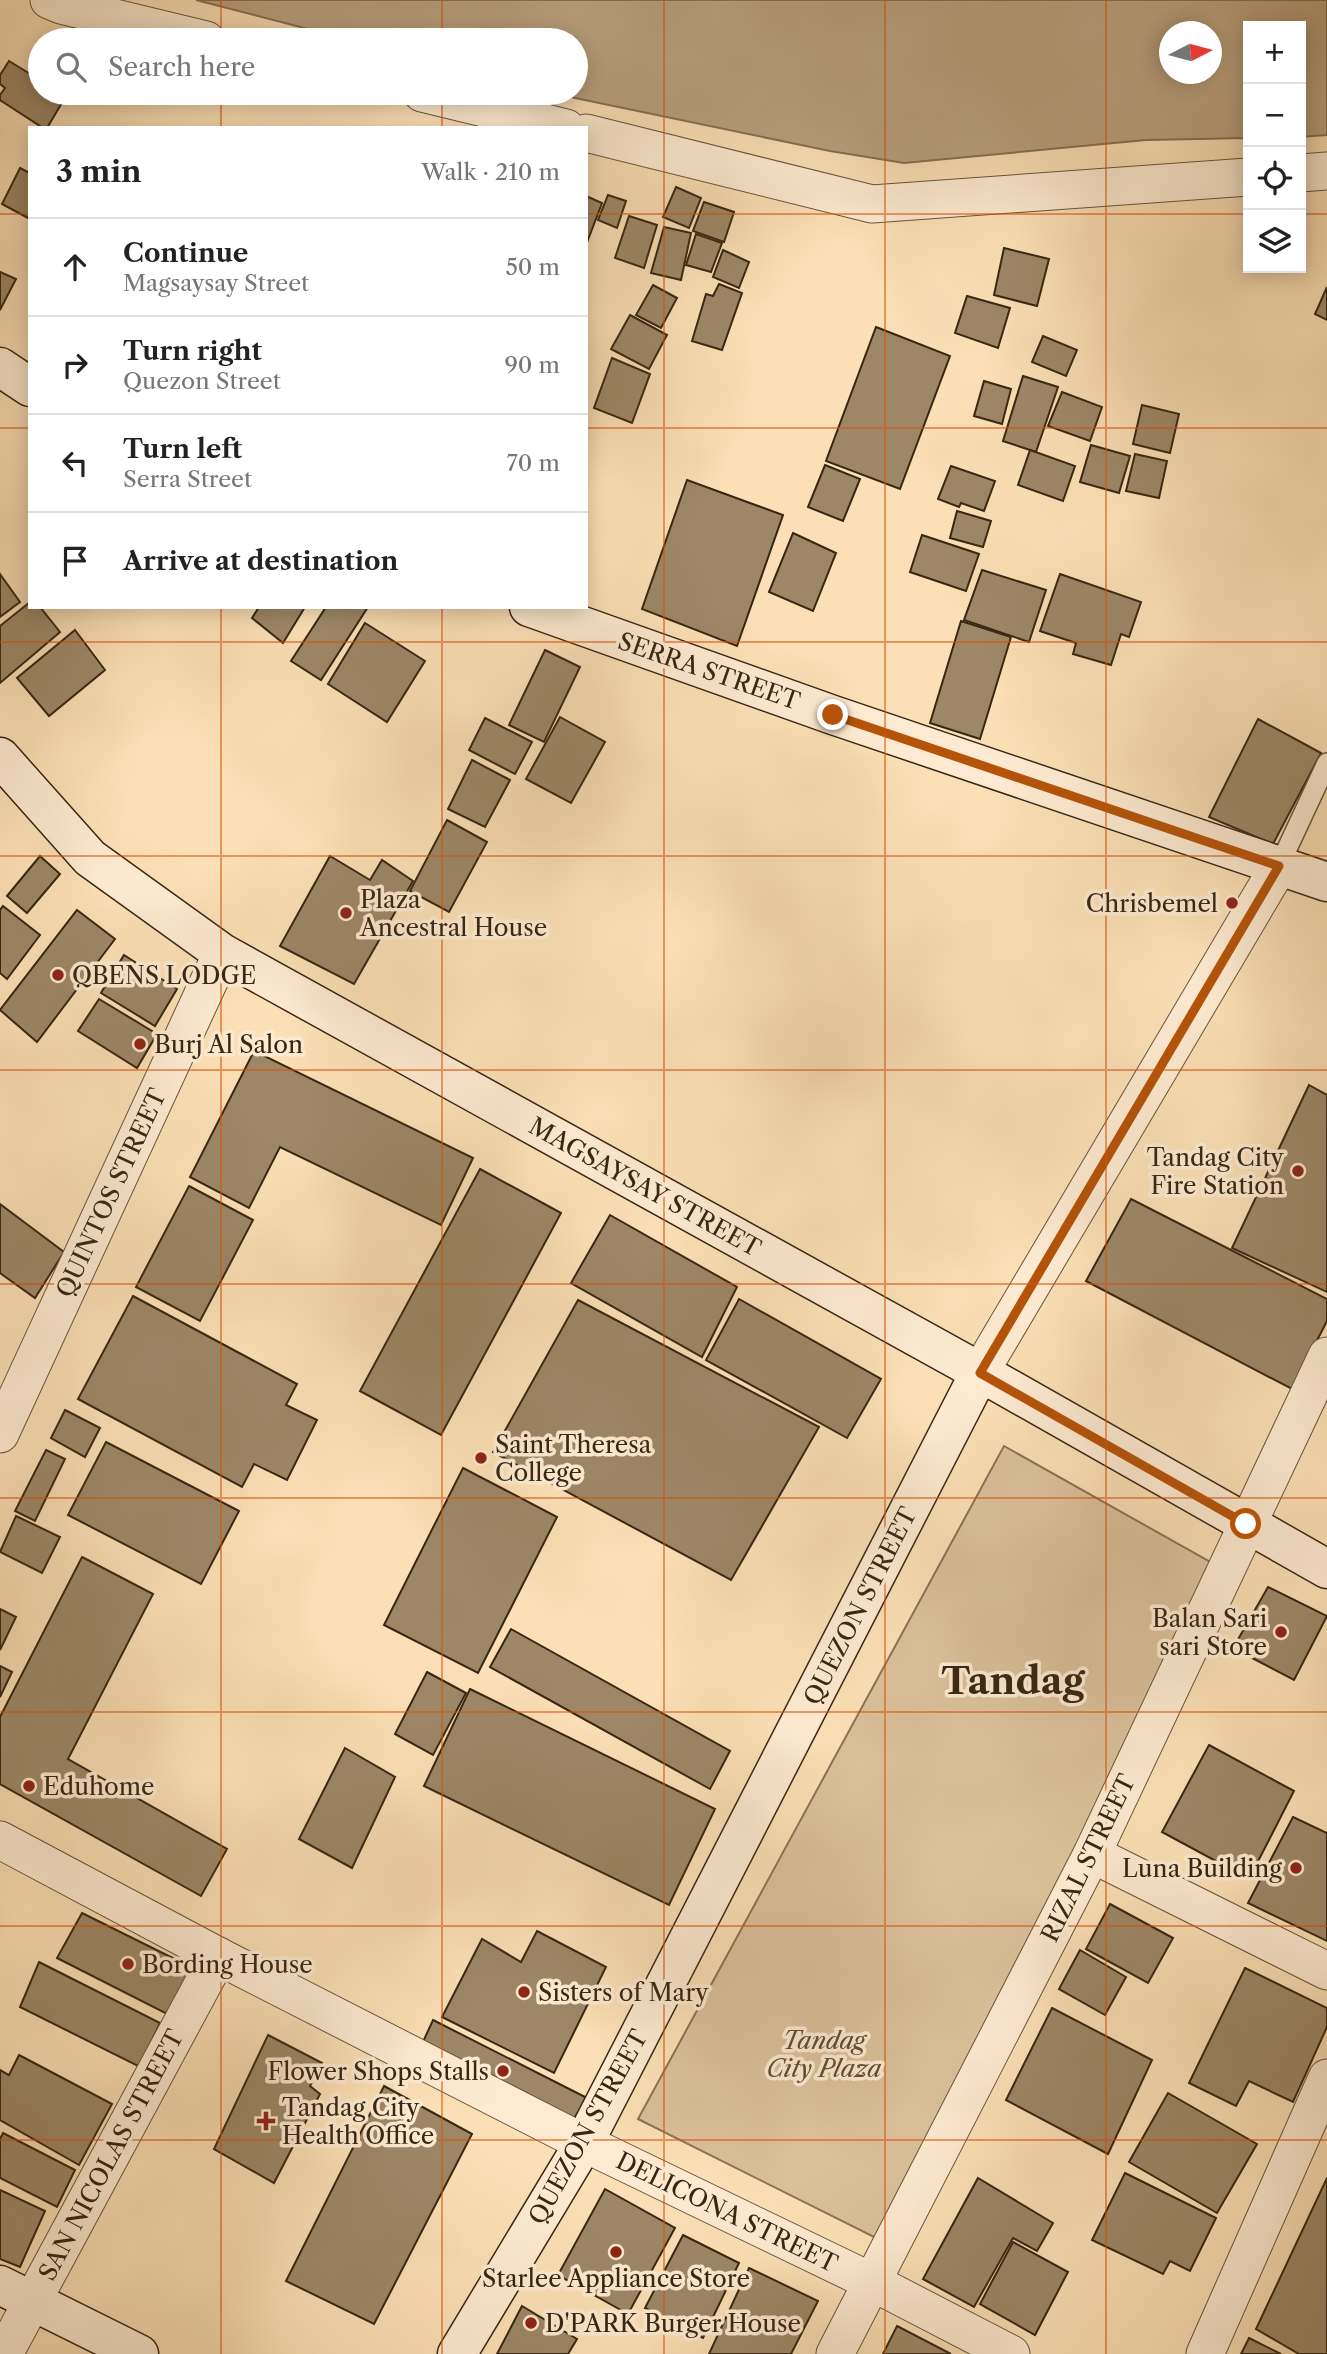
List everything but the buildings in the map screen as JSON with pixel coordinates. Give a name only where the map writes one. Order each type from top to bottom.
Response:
[{"type":"main road","points":[[0,368],[28,386]]},
{"type":"main road","name":"SERRA STREET","points":[[535,609],[833,715],[1327,882]]},
{"type":"main road","name":"MAGSAYSAY STREET","points":[[0,757],[90,858],[222,953],[980,1373],[1327,1569]]},
{"type":"main road","name":"QUEZON STREET","points":[[457,2354],[584,2143],[980,1373]]},
{"type":"main road","points":[[16,2292],[139,2354]]},
{"type":"street","points":[[49,0],[156,28]]},
{"type":"street","points":[[471,105],[558,126]]},
{"type":"street","points":[[588,133],[872,204],[1243,177]]},
{"type":"street","points":[[1306,173],[1327,171]]},
{"type":"street","name":"QUEZON STREET","points":[[980,1373],[1279,866]]},
{"type":"street","name":"QUINTOS STREET","points":[[0,1434],[222,953]]},
{"type":"street","name":"RIZAL STREET","points":[[835,2354],[1092,1854],[1327,1356]]},
{"type":"street","name":"DELICONA STREET","points":[[0,1840],[218,1956],[584,2143],[872,2282],[1012,2354]]},
{"type":"street","points":[[1092,1854],[1327,1971]]},
{"type":"street","name":"SAN NICOLAS STREET","points":[[4,2354],[16,2292],[218,1956]]},
{"type":"street","points":[[1205,2354],[1327,2078]]},
{"type":"lane","points":[[1279,866],[1327,763]]},
{"type":"green space","name":"Tandag City Plaza","points":[[1004,1446],[1221,1568],[876,2238],[638,2119]]},
{"type":"shaded area","points":[[196,0],[1327,0],[1327,135],[1306,137],[1306,21],[1243,21],[1243,138],[1146,140],[904,163],[830,151],[588,101],[588,28],[304,28]]},
{"type":"place","name":"Chrisbemel","points":[[1232,903]]},
{"type":"place","name":"Plaza Ancestral House","points":[[346,913]]},
{"type":"place","name":"QBENS LODGE","points":[[58,975]]},
{"type":"place","name":"Burj Al Salon","points":[[140,1044]]},
{"type":"place","name":"Tandag City Fire Station","points":[[1298,1171]]},
{"type":"place","name":"Saint Theresa College","points":[[481,1458]]},
{"type":"place","name":"Balan Sari sari Store","points":[[1281,1632]]},
{"type":"place","name":"Eduhome","points":[[29,1786]]},
{"type":"place","name":"Luna Building","points":[[1296,1868]]},
{"type":"place","name":"Bording House","points":[[128,1964]]},
{"type":"place","name":"Sisters of Mary","points":[[524,1992]]},
{"type":"place","name":"Flower Shops Stalls","points":[[503,2071]]},
{"type":"place","name":"Tandag City Health Office","points":[[266,2121]]},
{"type":"place","name":"Starlee Appliance Store","points":[[616,2252]]},
{"type":"place","name":"D'PARK Burger House","points":[[531,2323]]},
{"type":"district","name":"Tandag","points":[[1013,1680]]},
{"type":"route","points":[[833,715],[1279,866],[980,1373],[1246,1524]]}]
